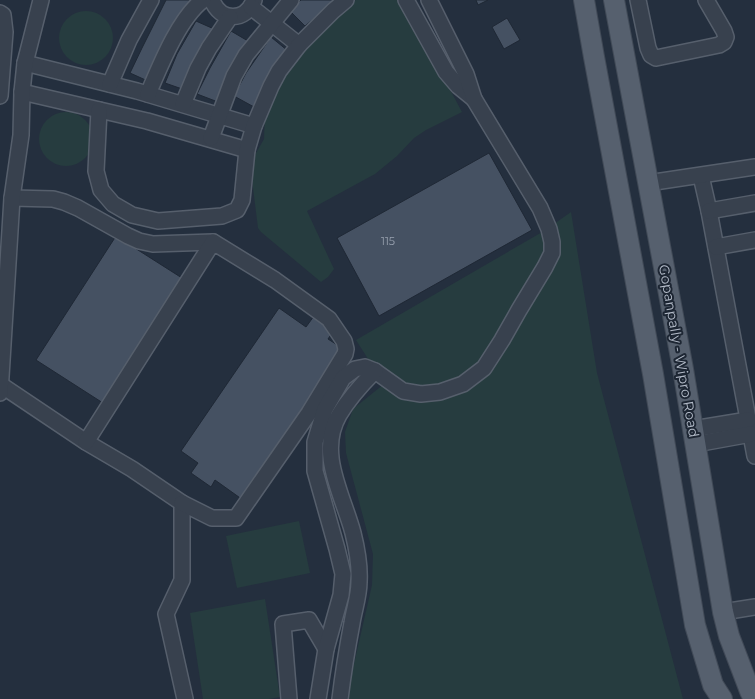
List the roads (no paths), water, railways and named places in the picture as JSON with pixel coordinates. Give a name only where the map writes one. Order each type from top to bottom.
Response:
[{"type":"main road","points":[[584,0],[654,374],[695,624],[713,685],[722,699]]},
{"type":"main road","name":"Gopanpally - Wipro Road","points":[[614,0],[683,369],[723,612],[729,636],[753,693]]},
{"type":"lane","points":[[12,198],[53,199],[64,202],[139,241],[153,244],[213,242],[275,280],[329,319],[344,341],[345,354],[309,413],[236,518],[212,518],[182,503],[132,469],[0,389],[12,198],[21,135],[25,63],[41,0]]},
{"type":"lane","points":[[110,84],[129,40],[151,0]]},
{"type":"lane","points":[[148,94],[185,20],[203,0]]},
{"type":"lane","points":[[212,0],[214,7],[218,11],[230,17],[242,15],[253,4],[271,23],[299,45]]},
{"type":"lane","points":[[211,138],[234,76],[246,55],[291,0]]},
{"type":"lane","points":[[99,110],[96,171],[101,190],[114,204],[132,214],[158,221],[222,216],[237,210],[242,200],[247,150],[254,126],[271,86],[279,71],[299,45],[346,0]]},
{"type":"lane","points":[[406,0],[446,72],[458,86],[474,99]]},
{"type":"lane","points":[[318,699],[326,649],[341,595],[343,574],[315,471],[315,442],[325,409],[343,378],[355,369],[365,367],[375,370],[403,391],[421,394],[440,392],[464,384],[484,368],[552,253],[549,229],[540,208],[474,99],[462,64],[429,0]]},
{"type":"lane","points":[[638,0],[650,55],[656,58],[719,45],[724,42],[726,37],[724,31],[706,0]]},
{"type":"lane","points":[[0,13],[4,18],[5,32],[0,96]]},
{"type":"lane","points":[[183,104],[198,68],[230,17]]},
{"type":"lane","points":[[619,28],[642,24]]},
{"type":"lane","points":[[25,63],[148,94],[254,126]]},
{"type":"lane","points":[[22,92],[147,121],[247,150]]},
{"type":"lane","points":[[648,184],[755,167]]},
{"type":"lane","points":[[701,176],[755,456]]},
{"type":"lane","points":[[709,211],[755,203]]},
{"type":"lane","points":[[716,247],[755,240]]},
{"type":"lane","points":[[86,442],[213,242]]},
{"type":"lane","points":[[340,699],[346,653],[360,584],[358,558],[352,532],[330,456],[332,435],[338,416],[361,385],[375,370]]},
{"type":"lane","points":[[695,437],[750,427]]},
{"type":"lane","points":[[182,503],[182,580],[166,614],[185,699]]},
{"type":"lane","points":[[723,612],[755,607]]},
{"type":"lane","points":[[290,699],[283,624],[309,620],[326,649]]}]
